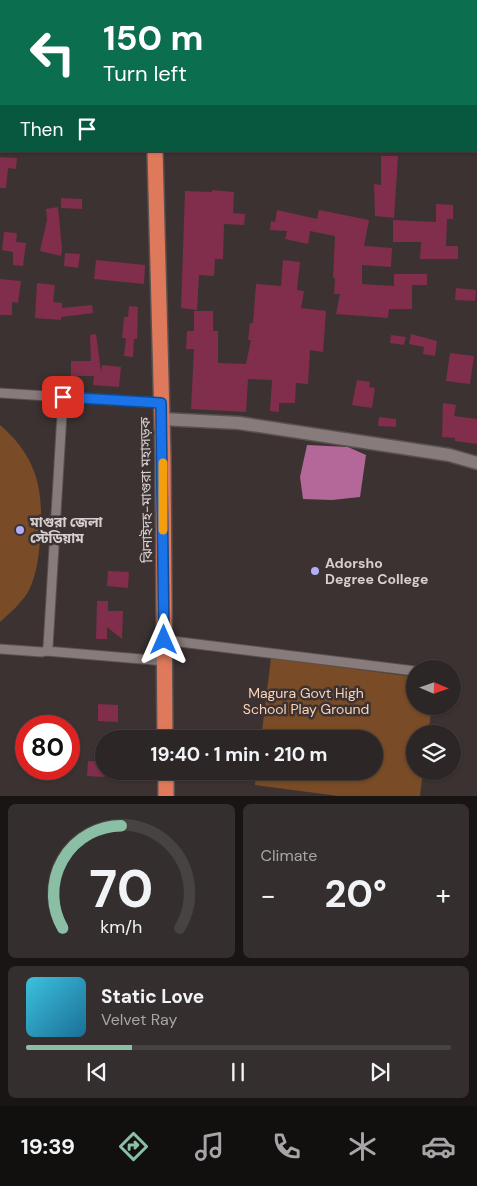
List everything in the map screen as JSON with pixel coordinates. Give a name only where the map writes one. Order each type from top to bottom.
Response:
[{"type":"highway","name":"ঝিনাইদহ-মাগুরা মহাসড়ক","points":[[154,152],[162,419],[165,730]]},
{"type":"highway","points":[[166,780],[166,796]]},
{"type":"main road","points":[[162,419],[239,423],[449,455],[477,463]]},
{"type":"street","points":[[0,393],[161,403]]},
{"type":"street","points":[[46,651],[49,642],[63,397]]},
{"type":"street","points":[[164,640],[406,670]]},
{"type":"street","points":[[0,649],[165,661]]},
{"type":"green space","name":"মাগুরা জেলা স্টেডিয়াম","points":[[0,425],[23,450],[36,476],[41,505],[41,521],[37,564],[30,588],[21,602],[0,622]]},
{"type":"green space","name":"Magura Govt High School Play Ground","points":[[271,658],[406,676],[406,715],[431,715],[429,725],[406,725],[406,780],[422,780],[420,796],[338,796],[255,785],[255,780],[383,780],[383,730],[262,730]]},
{"type":"shaded area","points":[[307,445],[348,447],[366,455],[360,497],[332,500],[303,499],[300,477]]},
{"type":"building","points":[[381,156],[398,156],[394,218],[375,216],[374,184],[381,185]]},
{"type":"building","points":[[0,157],[17,158],[16,169],[8,168],[6,188],[0,188]]},
{"type":"building","points":[[212,190],[234,192],[233,213],[245,214],[244,225],[224,224],[223,259],[215,259],[214,276],[199,275],[197,310],[181,308],[185,191],[212,192]]},
{"type":"building","points":[[61,198],[82,199],[82,209],[61,208]]},
{"type":"building","points":[[436,204],[453,205],[453,219],[447,219],[446,246],[458,246],[458,259],[420,259],[421,242],[393,242],[393,220],[436,222]]},
{"type":"building","points":[[58,207],[61,256],[40,251],[47,220],[46,209]]},
{"type":"building","points":[[277,210],[317,219],[319,210],[369,220],[364,246],[392,248],[391,267],[362,265],[362,284],[394,286],[394,274],[427,274],[427,285],[412,285],[412,309],[389,309],[388,318],[336,314],[340,294],[334,294],[335,236],[310,231],[308,244],[285,239],[287,231],[270,230],[271,221],[275,222]]},
{"type":"building","points":[[4,232],[17,233],[16,242],[26,243],[23,266],[13,265],[13,252],[2,250]]},
{"type":"building","points":[[65,253],[80,254],[78,268],[64,266]]},
{"type":"building","points":[[96,260],[145,265],[144,284],[94,279]]},
{"type":"building","points":[[283,260],[300,262],[297,290],[304,291],[301,308],[326,311],[323,352],[310,350],[308,384],[296,383],[295,403],[279,403],[279,412],[270,411],[272,380],[248,379],[246,412],[191,409],[194,349],[186,349],[187,331],[194,331],[194,311],[213,311],[213,331],[218,331],[218,363],[246,364],[251,340],[248,340],[250,323],[253,323],[256,284],[281,286]]},
{"type":"building","points":[[0,279],[21,281],[18,303],[12,302],[12,315],[0,315]]},
{"type":"building","points":[[37,283],[55,285],[53,302],[62,303],[62,308],[92,305],[93,313],[61,317],[61,320],[35,318]]},
{"type":"building","points":[[456,288],[476,290],[475,301],[455,300]]},
{"type":"building","points":[[129,306],[138,307],[137,339],[134,339],[133,357],[124,356],[126,338],[122,338],[124,317],[128,317]]},
{"type":"building","points":[[96,334],[101,372],[102,365],[121,367],[119,387],[93,385],[94,376],[71,376],[71,361],[91,361],[90,335]]},
{"type":"building","points":[[411,334],[437,341],[435,356],[423,354],[424,347],[409,344]]},
{"type":"building","points":[[391,335],[406,337],[404,345],[390,343]]},
{"type":"building","points":[[450,353],[474,356],[470,384],[446,381]]},
{"type":"building","points":[[357,380],[370,382],[369,387],[375,388],[372,408],[352,405]]},
{"type":"building","points":[[443,403],[456,405],[454,416],[477,419],[477,444],[455,441],[455,438],[442,437]]},
{"type":"building","points":[[379,417],[396,419],[396,427],[378,426]]},
{"type":"building","points":[[108,571],[129,572],[128,588],[107,586]]},
{"type":"building","points":[[97,601],[108,601],[108,611],[123,611],[122,639],[107,627],[107,639],[96,639]]},
{"type":"building","points":[[98,704],[118,705],[118,722],[98,721]]},
{"type":"building","points":[[88,761],[95,761],[95,776],[87,776]]},
{"type":"slow traffic","points":[[163,463],[163,530]]},
{"type":"place","name":"মাগুরা জেলা স্টেডিয়াম","points":[[20,530]]},
{"type":"place","name":"Adorsho Degree College","points":[[315,571]]},
{"type":"route","points":[[63,397],[161,403],[164,640]]}]
